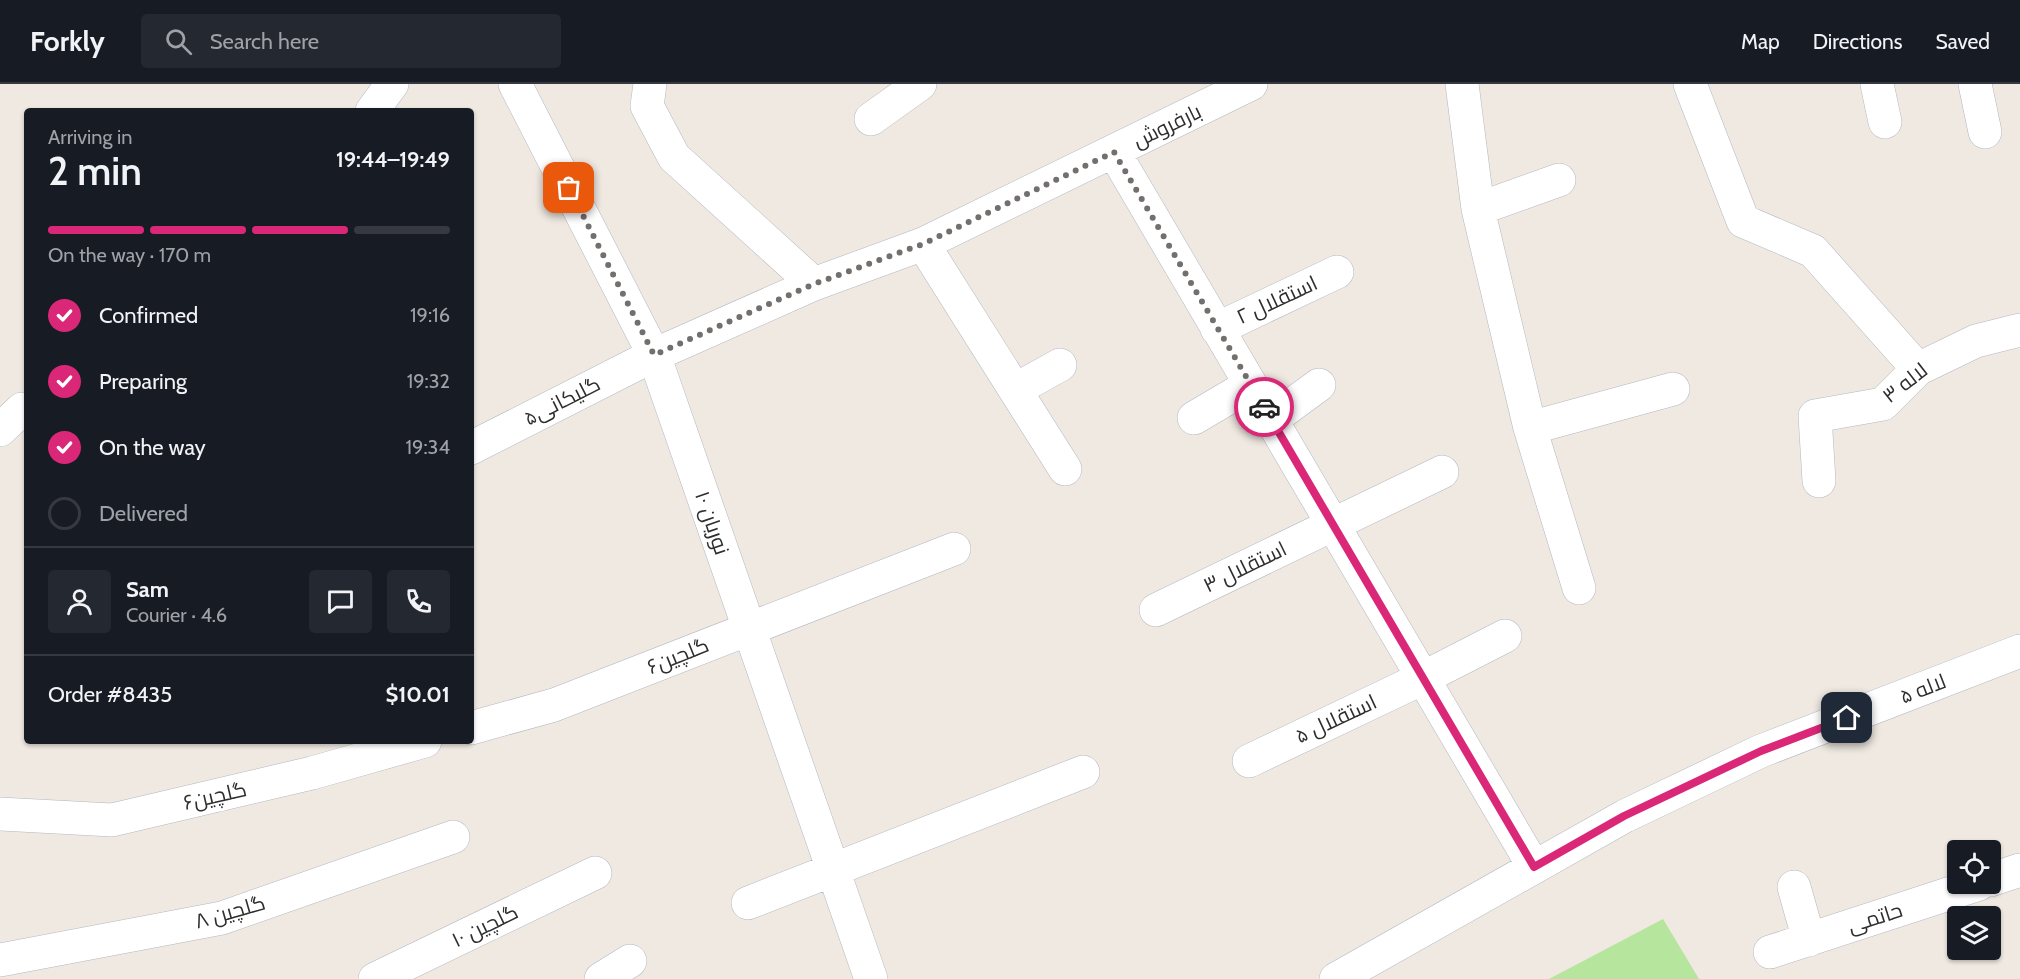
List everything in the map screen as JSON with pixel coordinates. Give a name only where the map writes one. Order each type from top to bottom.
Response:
[{"type":"street","points":[[374,108],[392,84]]},
{"type":"street","name":"نوریان ۱۰","points":[[515,84],[654,355],[871,979]]},
{"type":"street","points":[[650,84],[647,106],[674,157],[814,284]]},
{"type":"street","points":[[871,119],[920,84]]},
{"type":"street","name":"بارفروش","points":[[654,355],[814,284],[923,244],[1251,84]]},
{"type":"street","points":[[1462,84],[1478,209],[1530,428],[1579,588]]},
{"type":"street","points":[[1690,84],[1743,221],[1813,251],[1918,369]]},
{"type":"street","points":[[1877,84],[1886,122]]},
{"type":"street","points":[[1975,84],[1985,132]]},
{"type":"street","points":[[1114,152],[1534,867]]},
{"type":"street","points":[[1478,209],[1559,180]]},
{"type":"street","points":[[923,244],[1065,469]]},
{"type":"street","name":"استقلال ۲","points":[[1217,329],[1337,272]]},
{"type":"street","name":"لاله ۳","points":[[1819,481],[1815,416],[1883,404],[1918,369],[1976,341],[2020,330]]},
{"type":"street","name":"گلیکانی۵","points":[[474,445],[654,355]]},
{"type":"street","points":[[1015,390],[1060,364]]},
{"type":"street","points":[[1194,418],[1250,385]]},
{"type":"street","points":[[1271,420],[1319,385]]},
{"type":"street","points":[[1530,428],[1673,388]]},
{"type":"street","name":"استقلال ۳","points":[[1156,610],[1442,472]]},
{"type":"street","name":"گلچین۶","points":[[474,727],[554,705],[954,549]]},
{"type":"street","name":"استقلال ۵","points":[[1249,761],[1505,636]]},
{"type":"street","name":"لاله ۵","points":[[1336,979],[1624,816],[1761,751],[2020,651]]},
{"type":"street","name":"گلچین۶","points":[[0,814],[112,820],[312,773],[414,744]]},
{"type":"street","points":[[748,903],[1083,772]]},
{"type":"street","name":"گلچین ۸","points":[[0,960],[222,918],[453,837]]},
{"type":"street","points":[[2001,876],[2020,870]]},
{"type":"street","name":"گلچین ۱۰","points":[[375,979],[595,873]]},
{"type":"street","points":[[1794,887],[1809,940]]},
{"type":"street","name":"حاتمی","points":[[1770,952],[1949,894]]},
{"type":"street","points":[[601,979],[630,961]]},
{"type":"green space","points":[[1663,919],[1699,979],[1549,979]]},
{"type":"way so far","points":[[569,188],[654,355],[814,284],[923,244],[1114,152],[1264,407]]},
{"type":"route","points":[[1264,407],[1534,867],[1624,816],[1761,751],[1847,718]]}]
